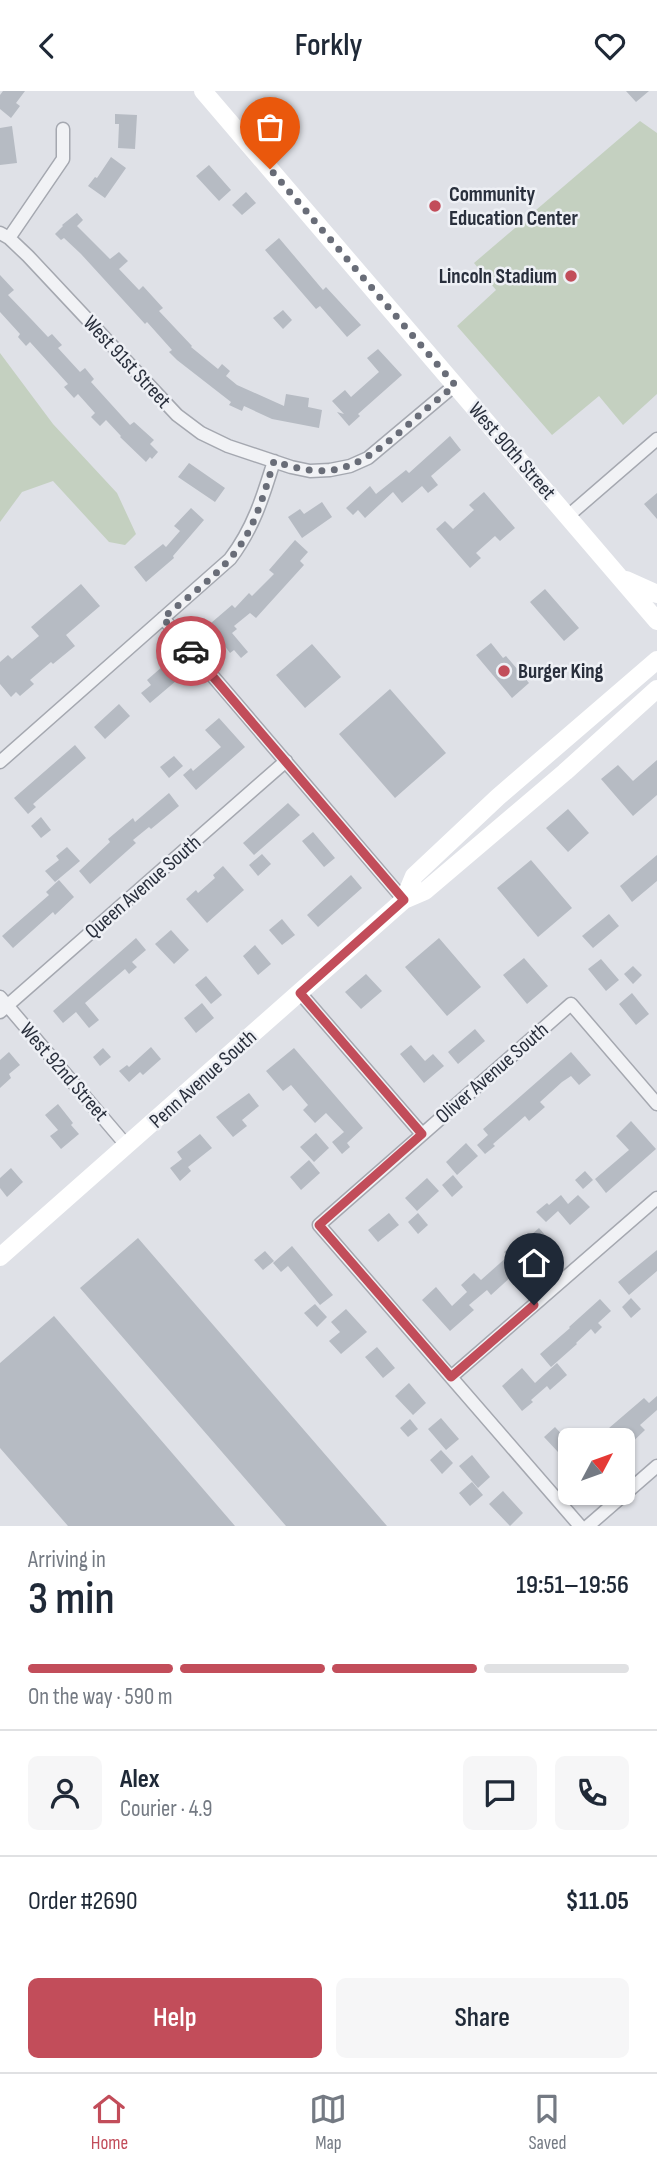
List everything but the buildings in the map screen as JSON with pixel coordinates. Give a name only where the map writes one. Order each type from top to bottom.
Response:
[{"type":"main road","name":"West 90th Street","points":[[203,91],[657,621]]},
{"type":"main road","points":[[620,577],[657,594]]},
{"type":"main road","name":"Penn Avenue South","points":[[404,900],[414,876],[508,788],[657,660]]},
{"type":"main road","name":"Penn Avenue South","points":[[0,1257],[404,900],[425,891],[565,772],[657,689]]},
{"type":"street","points":[[4,235],[63,159],[63,128]]},
{"type":"street","name":"West 91st Street","points":[[4,235],[177,415],[201,433],[228,446],[291,467],[310,471],[350,466],[376,452],[455,385]]},
{"type":"street","points":[[568,516],[657,439]]},
{"type":"street","points":[[0,762],[230,559],[255,519],[274,461]]},
{"type":"street","points":[[163,618],[404,900]]},
{"type":"street","name":"Queen Avenue South","points":[[2,1005],[286,761]]},
{"type":"street","points":[[300,993],[422,1134]]},
{"type":"street","name":"Oliver Avenue South","points":[[451,1377],[319,1225],[571,1004],[657,1104]]},
{"type":"street","name":"West 92nd Street","points":[[2,1005],[127,1146]]},
{"type":"street","points":[[580,1526],[451,1377],[657,1198]]},
{"type":"street","points":[[588,1526],[657,1466]]},
{"type":"green space","name":"Lincoln Stadium","points":[[640,121],[657,133],[657,394],[623,425],[599,396],[552,435],[457,326],[496,290],[474,263]]},
{"type":"green space","points":[[0,353],[53,424],[117,493],[136,534],[125,545],[109,542],[53,481],[22,492],[0,522]]},
{"type":"way so far","points":[[191,651],[163,618],[230,559],[244,540],[255,519],[274,461],[310,471],[350,466],[368,458],[455,385],[270,169]]},
{"type":"place","name":"Community Education Center","points":[[435,206]]},
{"type":"place","name":"Lincoln Stadium","points":[[571,276]]},
{"type":"place","name":"Burger King","points":[[504,671]]},
{"type":"route","points":[[191,651],[404,900],[300,993],[422,1134],[319,1225],[451,1377],[534,1305]]}]
